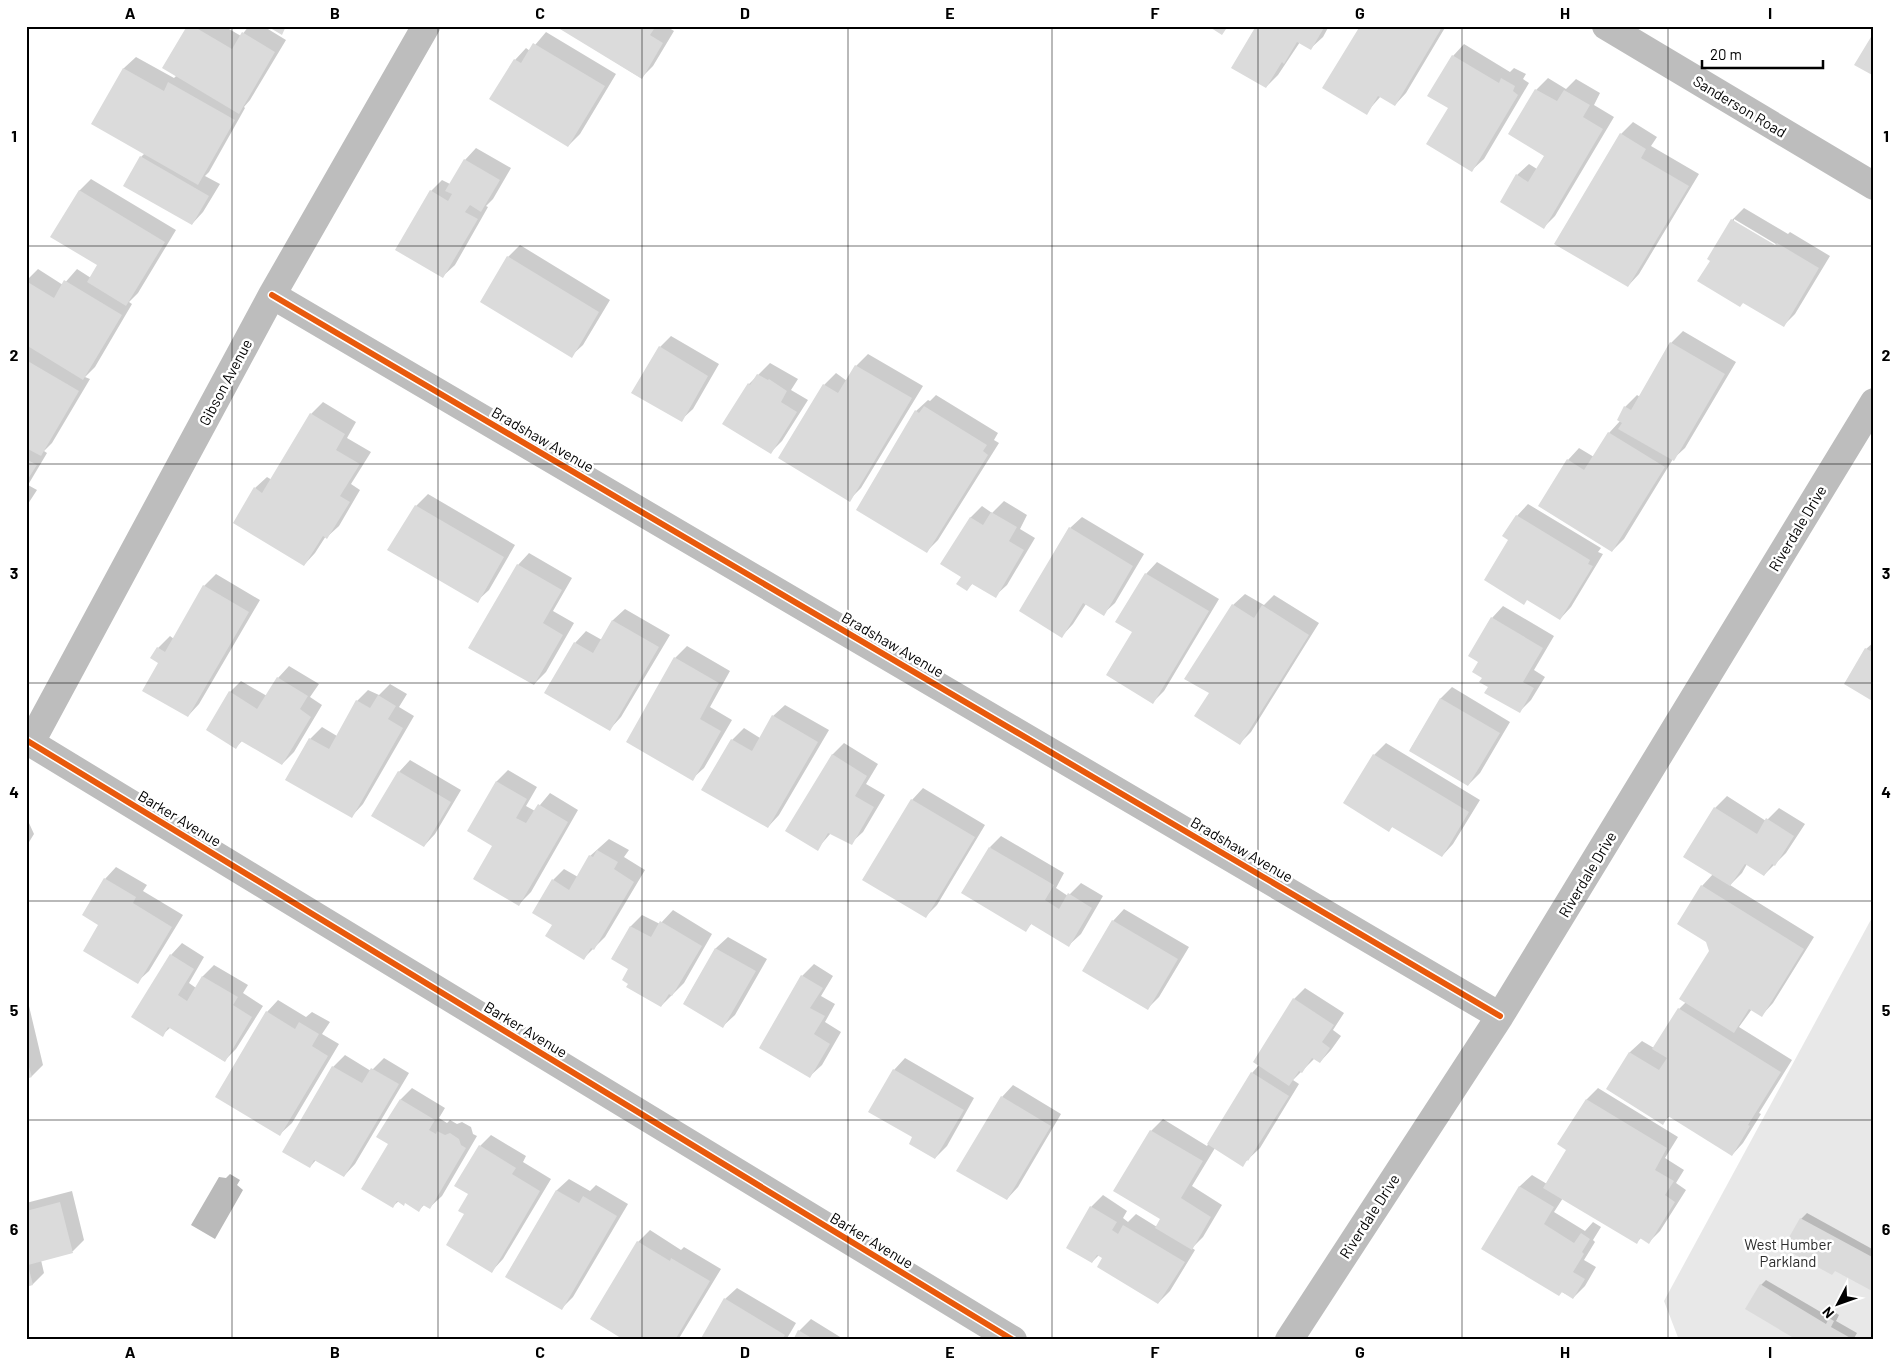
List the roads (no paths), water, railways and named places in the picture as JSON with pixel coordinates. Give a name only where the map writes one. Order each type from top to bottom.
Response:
[{"type":"street","name":"Gibson Avenue","points":[[28,741],[272,296],[426,26]]},
{"type":"street","name":"Sanderson Road","points":[[1606,26],[1874,186]]},
{"type":"street","name":"Bradshaw Avenue","points":[[272,296],[1500,1016]]},
{"type":"street","name":"Riverdale Drive","points":[[1289,1340],[1500,1016],[1874,402]]},
{"type":"street","name":"Barker Avenue","points":[[28,741],[1013,1340]]},
{"type":"park label","name":"West Humber Parkland","points":[[1788,1252]]}]
